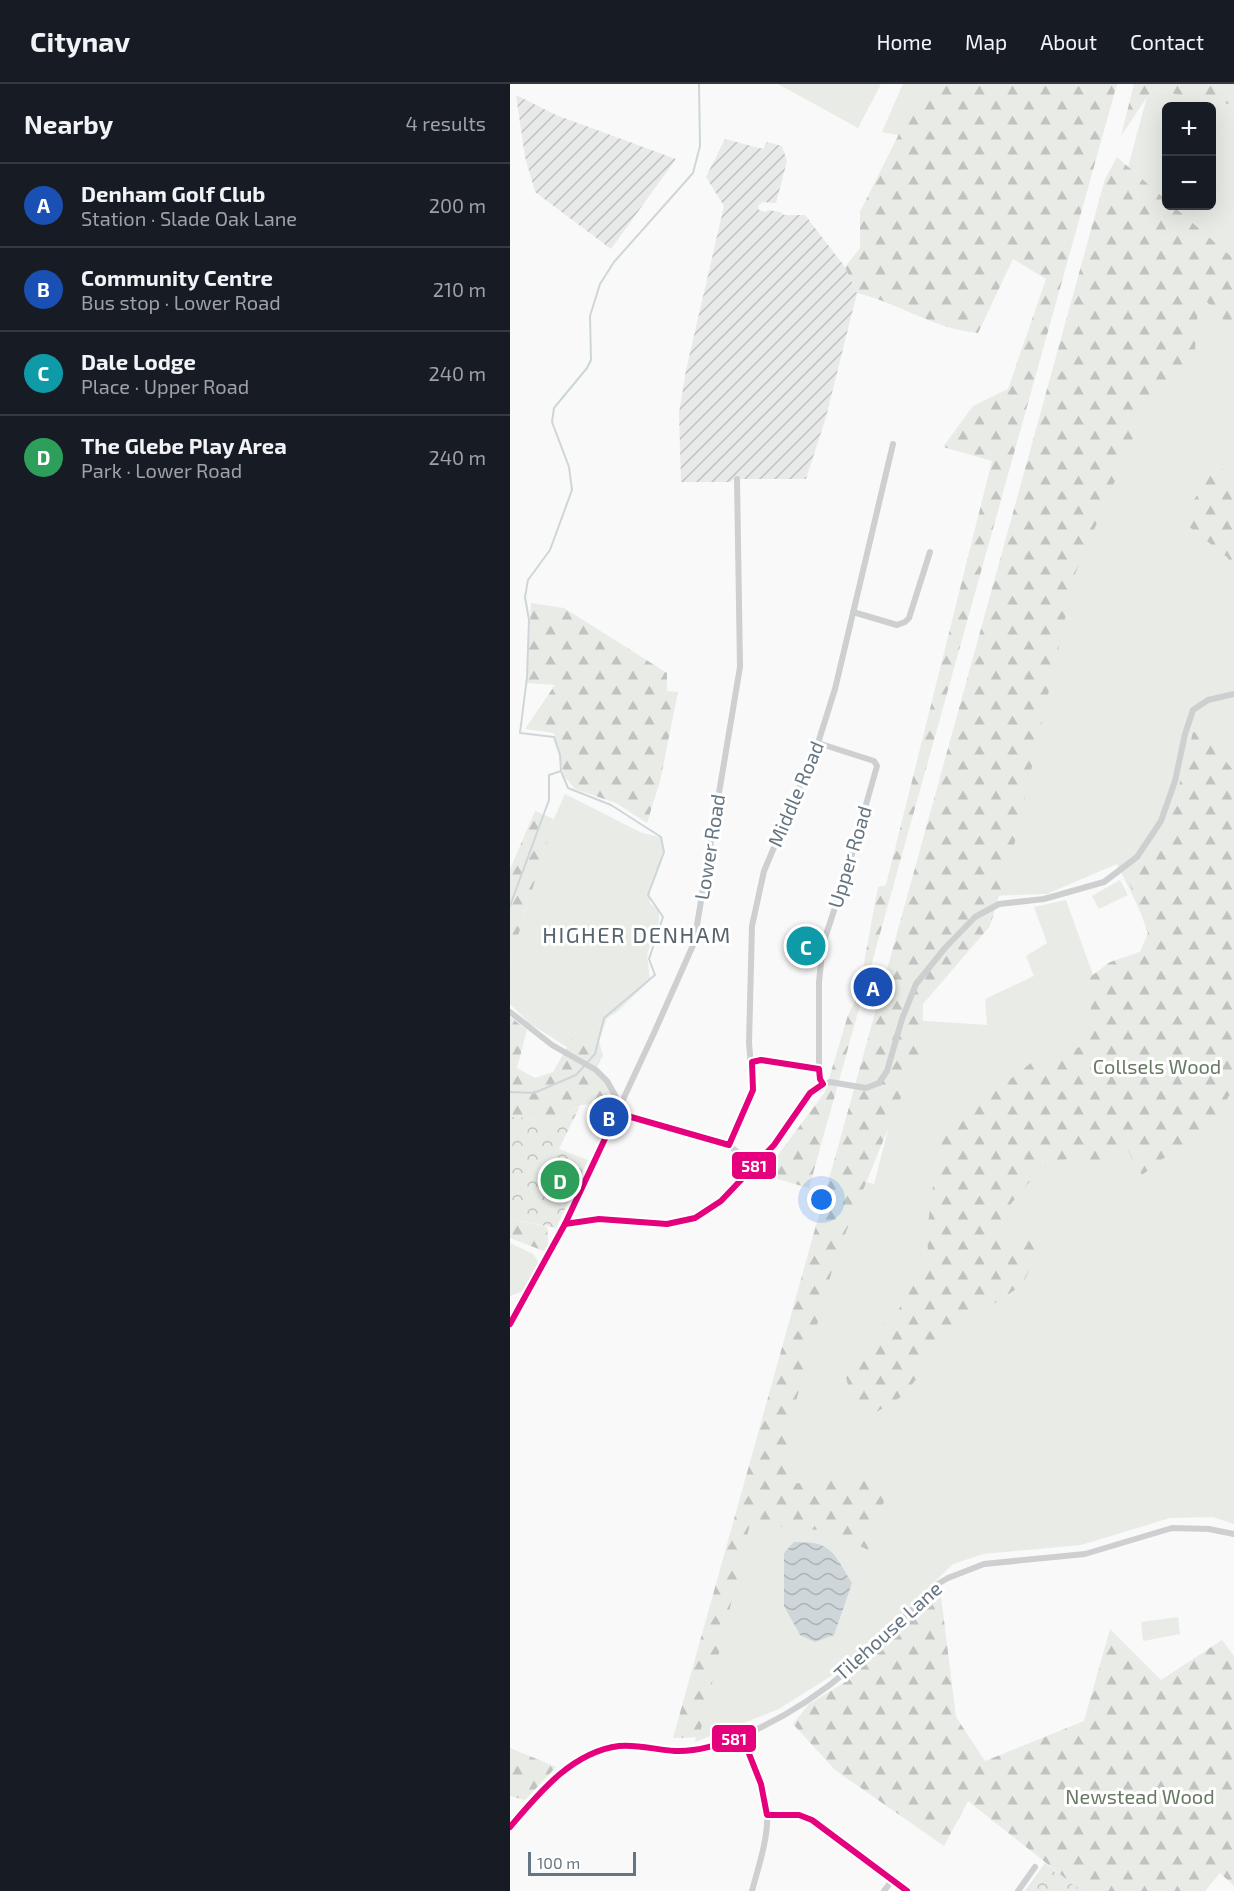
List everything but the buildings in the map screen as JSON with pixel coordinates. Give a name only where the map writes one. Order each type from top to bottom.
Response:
[{"type":"street","name":"Middle Road","points":[[729,1144],[753,1090],[749,1043],[752,926],[764,871],[818,743],[835,689],[893,444]]},
{"type":"street","name":"Lower Road","points":[[510,1324],[565,1224],[694,943],[740,667],[737,479]]},
{"type":"street","points":[[853,612],[897,625],[906,622],[930,552]]},
{"type":"street","points":[[565,1224],[599,1220],[667,1224],[695,1218],[721,1201],[774,1144],[810,1093],[823,1084],[836,1082],[866,1088],[879,1083],[887,1071],[897,1034],[916,984],[945,948],[975,916],[999,904],[1044,899],[1104,882],[1137,857],[1161,821],[1175,781],[1185,732],[1193,710],[1208,699],[1234,694]]},
{"type":"street","name":"Upper Road","points":[[818,743],[874,761],[877,766],[824,944],[819,982],[819,1069],[823,1084]]},
{"type":"street","points":[[510,1012],[552,1045],[596,1070],[607,1081],[621,1106]]},
{"type":"street","points":[[752,1062],[761,1060],[819,1069]]},
{"type":"street","points":[[617,1113],[729,1144],[753,1166]]},
{"type":"street","name":"Tilehouse Lane","points":[[510,1827],[559,1775],[572,1764],[587,1756],[619,1746],[683,1752],[699,1750],[742,1736],[800,1705],[849,1670],[936,1585],[948,1578],[984,1564],[1085,1554],[1172,1528],[1234,1534]]},
{"type":"street","points":[[742,1736],[762,1784],[767,1815],[762,1855],[752,1891]]},
{"type":"street","points":[[767,1815],[799,1815],[812,1820],[907,1891]]},
{"type":"street","points":[[1017,1891],[1035,1867]]},
{"type":"street","points":[[884,1891],[893,1879]]},
{"type":"shaded area","points":[[516,95],[556,115],[676,159],[611,249],[535,192],[525,157]]},
{"type":"shaded area","points":[[725,139],[763,149],[767,142],[782,146],[787,161],[776,203],[762,202],[758,206],[759,210],[780,212],[784,215],[805,215],[845,267],[857,293],[826,417],[806,479],[681,482],[679,413],[686,370],[724,206],[706,177]]},
{"type":"shaded area","points":[[1045,1863],[1065,1878],[1091,1891],[1025,1891]]},
{"type":"green space","points":[[778,84],[881,84],[858,128]]},
{"type":"green space","points":[[903,84],[929,84],[903,136],[882,132]]},
{"type":"green space","points":[[924,84],[1075,84],[1098,99],[1100,84],[1117,84],[809,1188],[763,1175],[825,1092],[848,1015],[858,996],[878,887],[886,885],[992,461],[943,447],[973,406],[1008,389],[1046,279],[1013,259],[978,333],[946,326],[857,293],[845,267],[860,248],[860,212]]},
{"type":"green space","points":[[1075,84],[1100,84],[1098,99]]},
{"type":"green space","points":[[1134,84],[1234,84],[1234,105],[1154,90],[1121,136]]},
{"type":"green space","points":[[1154,90],[1234,105],[1234,1524],[1213,1517],[1170,1518],[1081,1545],[983,1554],[953,1564],[850,1664],[779,1709],[695,1742],[750,1507],[842,1176],[874,1184],[895,1103],[912,1020],[987,1025],[985,999],[1034,976],[1026,956],[1047,943],[1034,907],[1066,900],[1096,983],[1160,951],[1117,864],[1047,894],[988,896],[1133,171],[1128,167],[1147,97]]},
{"type":"green space","points":[[1117,157],[1162,196],[1162,210],[1178,210],[1234,259],[1234,332],[1199,293],[1194,365],[1145,411],[1075,574],[1016,838],[990,926],[923,1004],[922,1061],[906,1085],[836,1256],[791,1419],[790,1484],[893,1474],[868,1550],[829,1531],[750,1524],[699,1737],[673,1738],[846,1118],[1105,179]]},
{"type":"green space","points":[[1215,464],[1234,477],[1234,585],[1228,558],[1182,521]]},
{"type":"green space","points":[[531,603],[564,608],[667,673],[667,691],[678,692],[660,781],[647,823],[616,803],[575,789],[564,776],[554,733],[525,729],[555,685],[527,683]]},
{"type":"green space","name":"Collsels Wood","points":[[1193,732],[1203,735],[1234,771],[1234,1087],[1200,1142],[1164,1158],[1142,1175],[1128,1151],[1095,1172],[1081,1154],[1041,1168],[1009,1206],[997,1226],[1007,1237],[1029,1240],[1040,1249],[1022,1285],[992,1305],[953,1323],[927,1365],[904,1395],[875,1413],[853,1403],[844,1370],[860,1349],[898,1311],[928,1255],[927,1231],[941,1127],[955,1111],[967,1118],[989,1096],[1032,1062],[1083,1046],[1091,1008],[1090,977],[1110,962],[1140,952],[1148,933],[1127,876],[1138,869],[1168,829]]},
{"type":"green space","points":[[565,794],[642,833],[660,837],[664,851],[650,890],[650,903],[659,911],[659,923],[647,954],[650,980],[617,1012],[607,1018],[599,1041],[576,1031],[567,1047],[529,1023],[530,1015],[510,993],[510,962],[554,819]]},
{"type":"green space","points":[[535,811],[554,819],[510,962],[510,869]]},
{"type":"green space","points":[[1120,880],[1128,895],[1099,909],[1092,896]]},
{"type":"green space","points":[[510,993],[530,1015],[529,1023],[510,1004]]},
{"type":"green space","points":[[510,1017],[527,1030],[517,1068],[535,1078],[553,1072],[576,1031],[599,1041],[603,1056],[595,1069],[615,1096],[612,1103],[581,1105],[555,1120],[510,1117]]},
{"type":"green space","points":[[580,1106],[559,1149],[588,1160],[556,1228],[510,1219],[510,1117],[555,1120]]},
{"type":"green space","points":[[510,1219],[547,1227],[549,1253],[510,1238]]},
{"type":"green space","points":[[510,1243],[533,1254],[539,1263],[523,1291],[510,1296]]},
{"type":"green space","name":"Newstead Wood","points":[[940,1588],[956,1717],[985,1761],[1084,1721],[1110,1629],[1161,1680],[1222,1640],[1234,1656],[1234,1886],[1220,1873],[1205,1891],[1091,1891],[1065,1878],[968,1801],[944,1846],[835,1770],[793,1724],[809,1704],[847,1681]]},
{"type":"green space","points":[[1178,1617],[1180,1634],[1143,1641],[1141,1622]]},
{"type":"green space","points":[[510,1748],[556,1767],[525,1800],[510,1796]]},
{"type":"green space","points":[[1046,1865],[1063,1879],[1083,1891],[1028,1891]]},
{"type":"water","points":[[794,1542],[817,1544],[830,1551],[852,1583],[834,1635],[815,1642],[800,1635],[784,1606],[784,1553]]},
{"type":"waterway","points":[[510,906],[549,800],[549,775],[561,771],[560,755],[554,737],[520,733],[527,677],[529,620],[525,597],[528,580],[550,550],[572,490],[569,467],[552,422],[554,408],[591,360],[590,316],[600,284],[614,262],[693,173],[700,146],[699,84]]},
{"type":"waterway","points":[[510,1092],[534,1093],[576,1075],[595,1054],[604,1018],[655,975],[649,959],[663,917],[648,895],[664,852],[661,837],[611,805],[568,788],[561,771]]},
{"type":"transit line","name":"581","points":[[761,1060],[819,1069],[823,1084],[810,1093],[774,1145],[721,1201],[695,1218],[667,1224],[599,1219],[565,1224],[617,1113],[729,1145],[753,1090],[752,1062],[761,1060]]},
{"type":"transit line","name":"581","points":[[510,1324],[565,1224]]},
{"type":"transit line","name":"581","points":[[510,1827],[545,1788],[586,1756],[619,1746],[640,1746],[675,1751],[701,1749],[742,1736],[761,1784],[767,1815],[799,1815],[812,1820],[907,1891]]},
{"type":"place","name":"Dale Lodge","points":[[806,946]]},
{"type":"place","name":"Denham Golf Club","points":[[873,987]]},
{"type":"place","name":"Community Centre","points":[[609,1117]]},
{"type":"place","name":"The Glebe Play Area","points":[[560,1180]]},
{"type":"district","name":"HIGHER DENHAM","points":[[637,935]]}]
